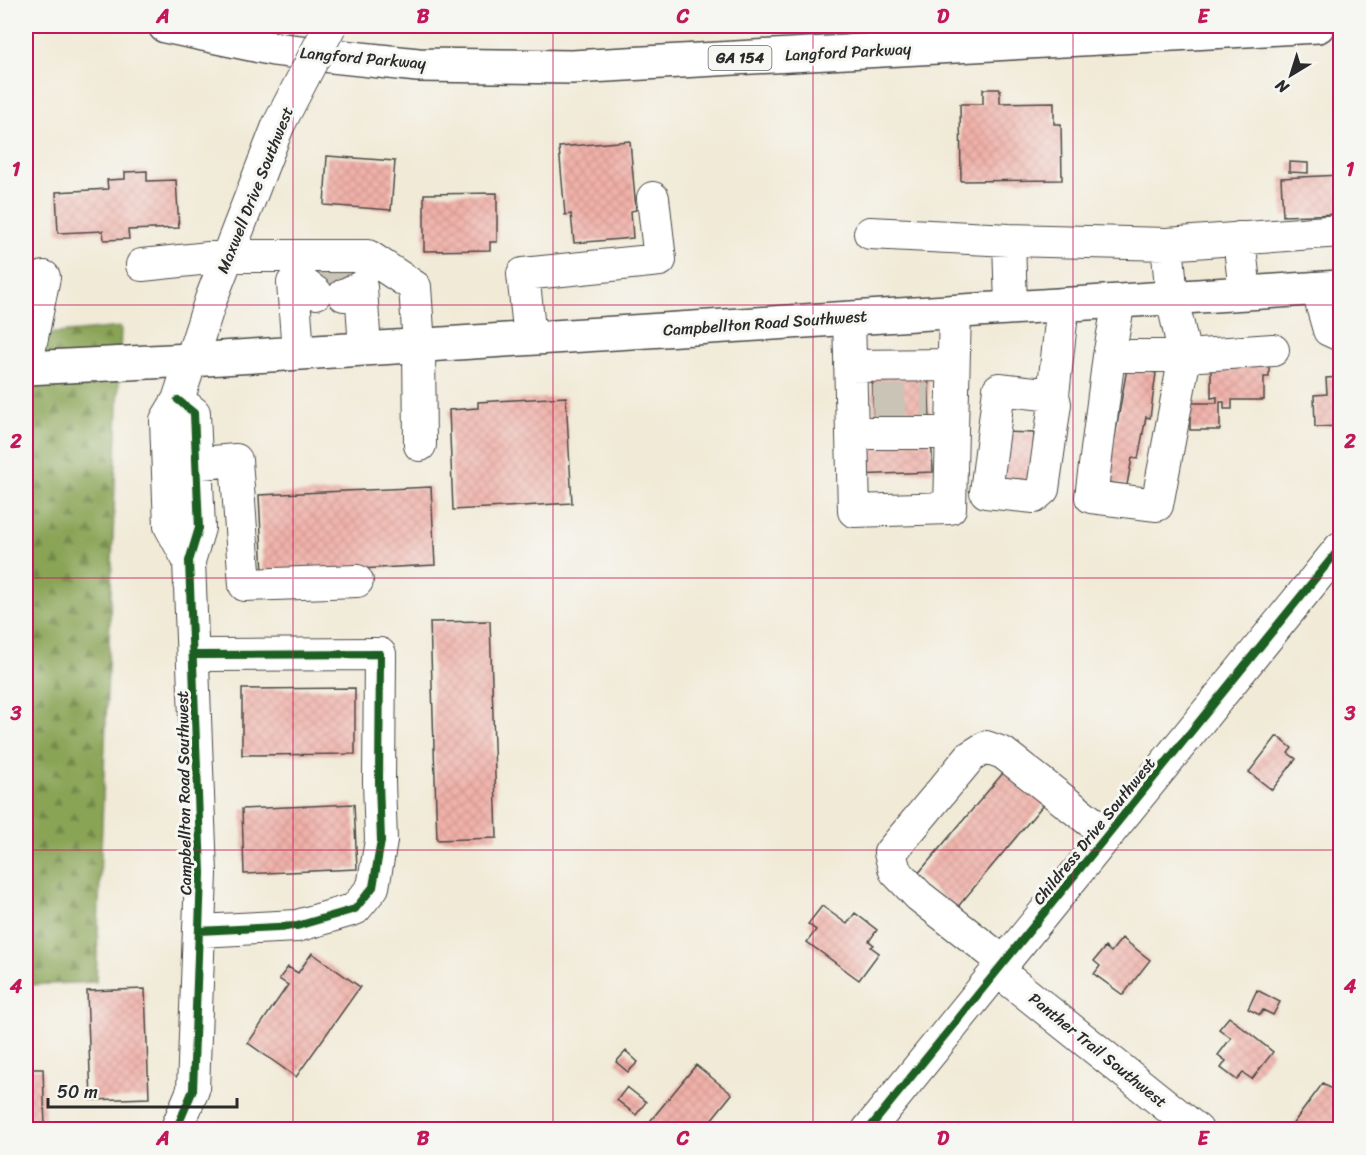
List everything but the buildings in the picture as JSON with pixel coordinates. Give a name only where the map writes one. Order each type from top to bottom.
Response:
[{"type":"main road","name":"Langford Parkway","points":[[165,26],[274,49],[332,56],[418,64],[572,67],[1318,26]]},
{"type":"main road","name":"Campbellton Road Southwest","points":[[26,368],[190,360],[1329,287]]},
{"type":"street","name":"Maxwell Drive Southwest","points":[[190,360],[278,126],[330,26]]},
{"type":"street","points":[[530,338],[523,274],[660,260],[653,198]]},
{"type":"street","points":[[870,233],[1010,240],[1167,244],[1341,231]]},
{"type":"street","points":[[1239,238],[1245,293]]},
{"type":"street","points":[[1010,240],[1011,307]]},
{"type":"street","points":[[1119,301],[1109,356],[1091,496],[1157,505],[1185,356],[1172,298],[1167,244]]},
{"type":"street","points":[[142,265],[228,256],[321,281],[415,287]]},
{"type":"street","points":[[298,352],[321,281],[368,256],[415,287]]},
{"type":"street","points":[[26,368],[44,277]]},
{"type":"street","points":[[321,281],[365,349]]},
{"type":"street","points":[[415,287],[419,345],[420,445]]},
{"type":"street","points":[[1329,287],[1329,330],[1341,335]]},
{"type":"street","points":[[1053,395],[1063,304]]},
{"type":"street","points":[[849,318],[850,366],[862,401],[852,433],[854,511],[950,508],[952,433],[941,400],[953,365],[955,311]]},
{"type":"street","points":[[1109,356],[1185,356],[1273,350]]},
{"type":"street","name":"Campbellton Road Southwest","points":[[176,1130],[193,1090],[201,873],[189,561],[200,528],[182,464],[194,413],[178,400],[190,360]]},
{"type":"street","points":[[850,366],[953,365]]},
{"type":"street","points":[[852,433],[952,433]]},
{"type":"street","points":[[182,464],[236,460],[245,585],[357,581]]},
{"type":"street","name":"Childress Drive Southwest","points":[[868,1130],[1341,548]]},
{"type":"street","points":[[194,655],[380,654],[381,840],[373,887],[355,909],[297,926],[199,931]]},
{"type":"street","name":"Panther Trail Southwest","points":[[1108,835],[1003,753],[986,747],[970,757],[890,852],[895,871],[919,897],[1197,1130]]},
{"type":"green space","points":[[121,327],[96,982],[26,985],[26,336]]},
{"type":"tunnel","points":[[318,274],[346,278]]},
{"type":"tunnel","points":[[873,401],[929,400]]},
{"type":"cycle path","points":[[176,1130],[193,1090],[201,873],[189,561],[199,528],[194,413],[178,400]]},
{"type":"cycle path","points":[[868,1130],[1340,548]]},
{"type":"cycle path","points":[[194,655],[380,654],[381,841],[373,887],[355,909],[297,926],[199,931]]}]
